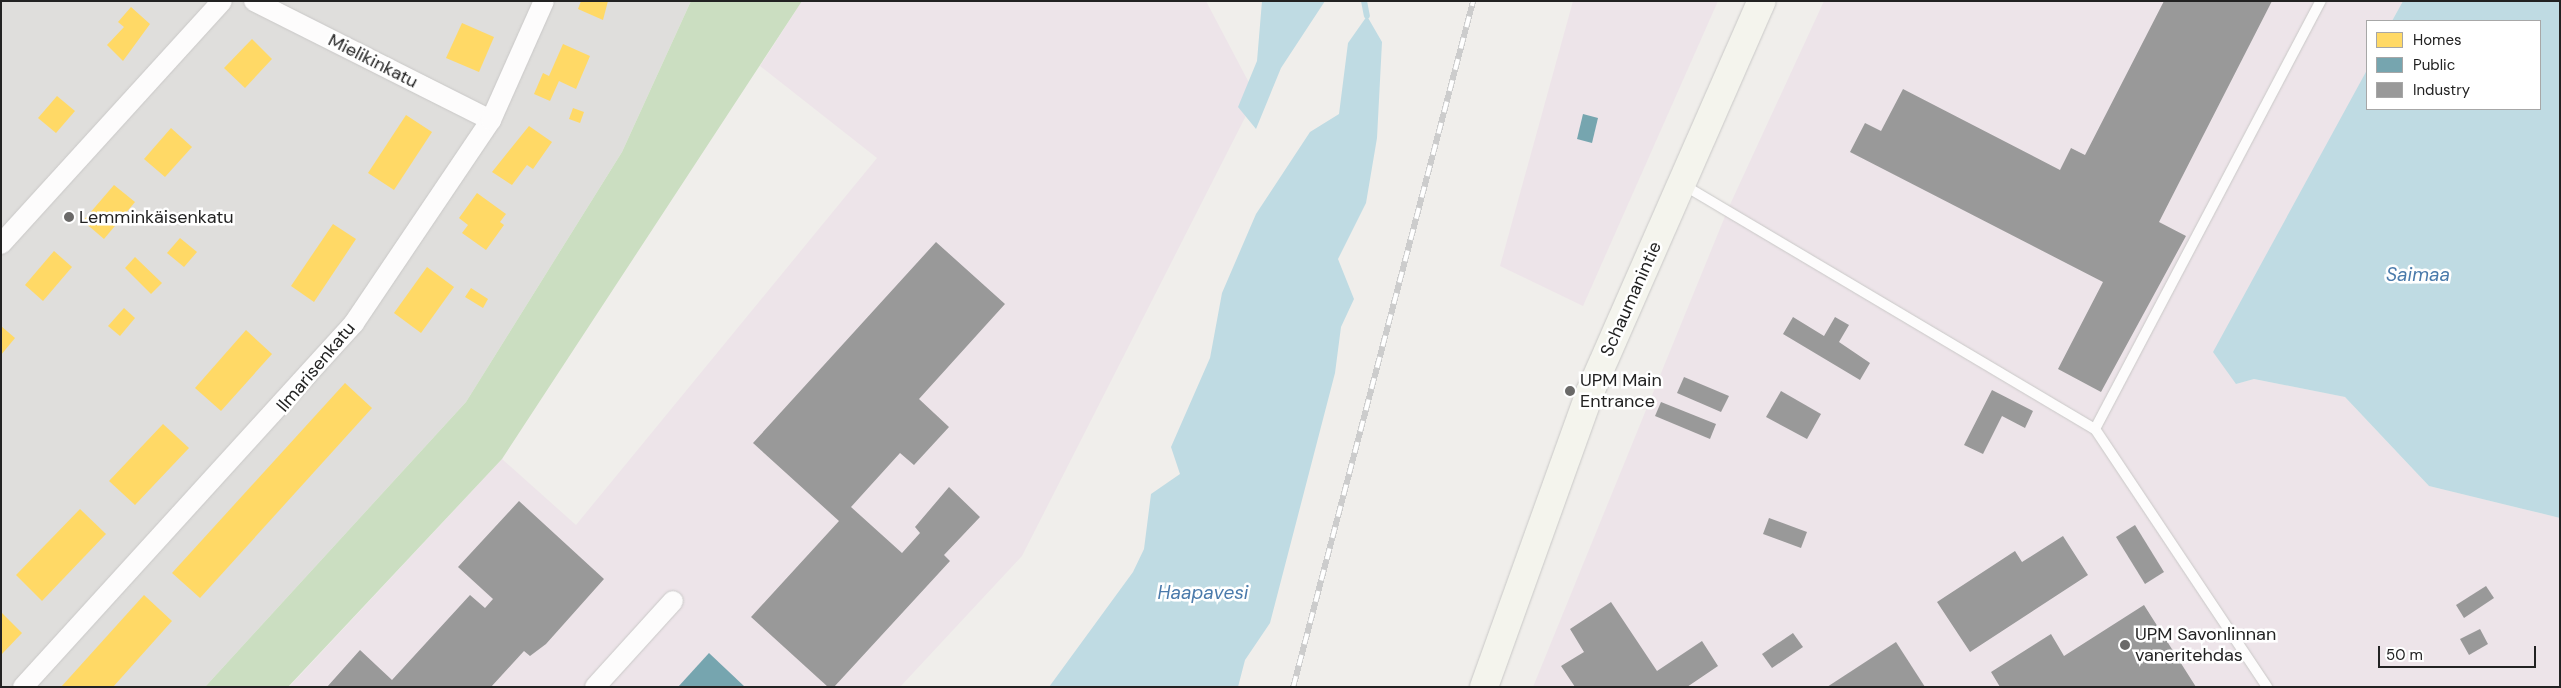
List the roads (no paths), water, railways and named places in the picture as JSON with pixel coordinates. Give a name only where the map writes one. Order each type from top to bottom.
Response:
[{"type":"street","points":[[1,244],[222,1]]},
{"type":"street","name":"Mielikinkatu","points":[[254,1],[491,120]]},
{"type":"street","name":"Ilmarisenkatu","points":[[23,687],[281,409],[354,323],[491,120],[544,1]]},
{"type":"street","name":"Schaumanintie","points":[[1484,687],[1590,392],[1762,1]]},
{"type":"street","points":[[595,687],[673,601]]},
{"type":"lane","points":[[2095,429],[2321,1]]},
{"type":"lane","points":[[1681,184],[2095,429],[2267,687]]},
{"type":"water","points":[[1262,1],[1325,1],[1281,68],[1256,129],[1238,107],[1257,61]]},
{"type":"water","name":"Saimaa","points":[[2403,1],[2560,1],[2560,518],[2429,486],[2345,397],[2254,379],[2236,384],[2213,352],[2366,72],[2366,110],[2541,110],[2541,20],[2393,20]]},
{"type":"water","name":"Haapavesi","points":[[1367,16],[1382,42],[1377,138],[1366,203],[1338,259],[1354,299],[1341,327],[1335,373],[1270,623],[1245,660],[1238,687],[1049,687],[1133,572],[1144,549],[1151,494],[1180,474],[1171,447],[1210,358],[1222,293],[1256,214],[1310,132],[1339,114],[1348,43]]},
{"type":"waterway","points":[[1364,1],[1367,16]]},
{"type":"railway","points":[[1293,687],[1473,1]]},
{"type":"place","name":"Lemminkäisenkatu","points":[[69,217]]},
{"type":"place","name":"UPM Main Entrance","points":[[1570,391]]},
{"type":"place","name":"UPM Savonlinnan vaneritehdas","points":[[2125,645]]}]
